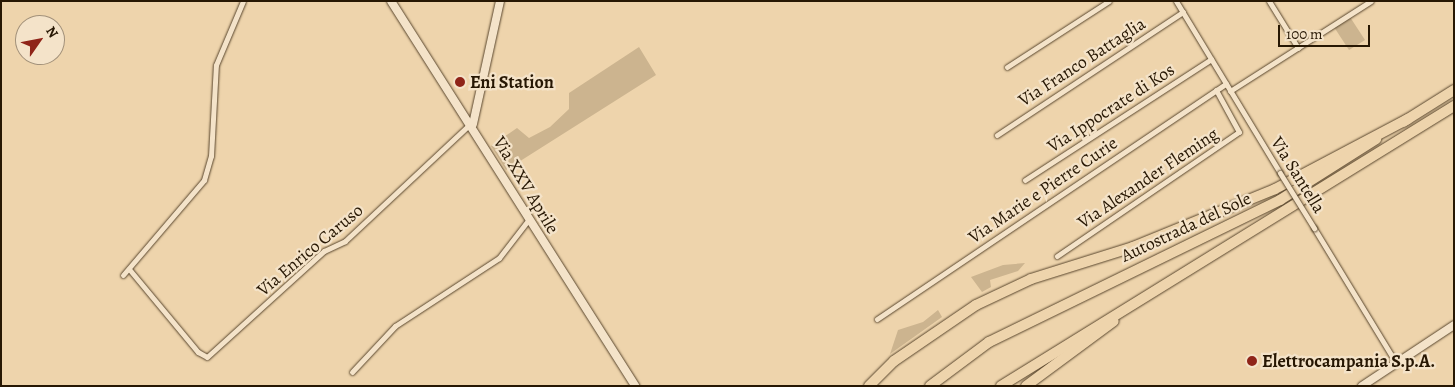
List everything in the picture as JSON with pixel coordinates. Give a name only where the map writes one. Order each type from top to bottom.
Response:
[{"type":"highway","name":"Autostrada del Sole","points":[[930,386],[989,342],[1280,200],[1454,90]]},
{"type":"highway","name":"Autostrada del Sole","points":[[1001,386],[1454,106]]},
{"type":"highway","points":[[869,386],[894,361],[976,305],[1031,279],[1133,247],[1275,190],[1408,119]]},
{"type":"highway","points":[[1026,386],[1088,344],[1132,306]]},
{"type":"street","points":[[123,275],[204,180],[211,156],[216,65],[243,1]]},
{"type":"street","name":"Via XXV Aprile","points":[[391,1],[472,123],[529,219],[635,386]]},
{"type":"street","points":[[472,123],[500,1]]},
{"type":"street","points":[[1007,67],[1108,1]]},
{"type":"street","name":"Via Santella","points":[[1176,1],[1396,363]]},
{"type":"street","points":[[1269,1],[1298,48]]},
{"type":"street","points":[[1230,91],[1371,1]]},
{"type":"street","name":"Via Franco Battaglia","points":[[997,135],[1183,12]]},
{"type":"street","name":"Via Ippocrate di Kos","points":[[1025,180],[1211,59]]},
{"type":"street","name":"Via Marie e Pierre Curie","points":[[877,320],[1226,84]]},
{"type":"street","name":"Via Alexander Fleming","points":[[1057,256],[1239,132],[1216,90]]},
{"type":"street","name":"Via Enrico Caruso","points":[[129,269],[207,357],[324,251],[345,241],[472,123]]},
{"type":"street","points":[[352,372],[395,326],[498,258],[529,219]]},
{"type":"street","points":[[1362,386],[1454,325]]},
{"type":"street","points":[[1444,331],[1454,334]]},
{"type":"shaded area","points":[[1350,17],[1365,40],[1349,50],[1334,27]]},
{"type":"shaded area","points":[[639,47],[656,75],[506,170],[491,146],[517,128],[529,138],[550,127],[569,109],[569,93]]},
{"type":"shaded area","points":[[1025,263],[1018,271],[990,280],[991,287],[982,292],[971,277],[1003,265]]},
{"type":"shaded area","points":[[938,310],[942,317],[890,354],[898,330],[923,322]]},
{"type":"place","name":"Eni Station","points":[[460,82]]},
{"type":"place","name":"Elettrocampania S.p.A.","points":[[1252,361]]}]
